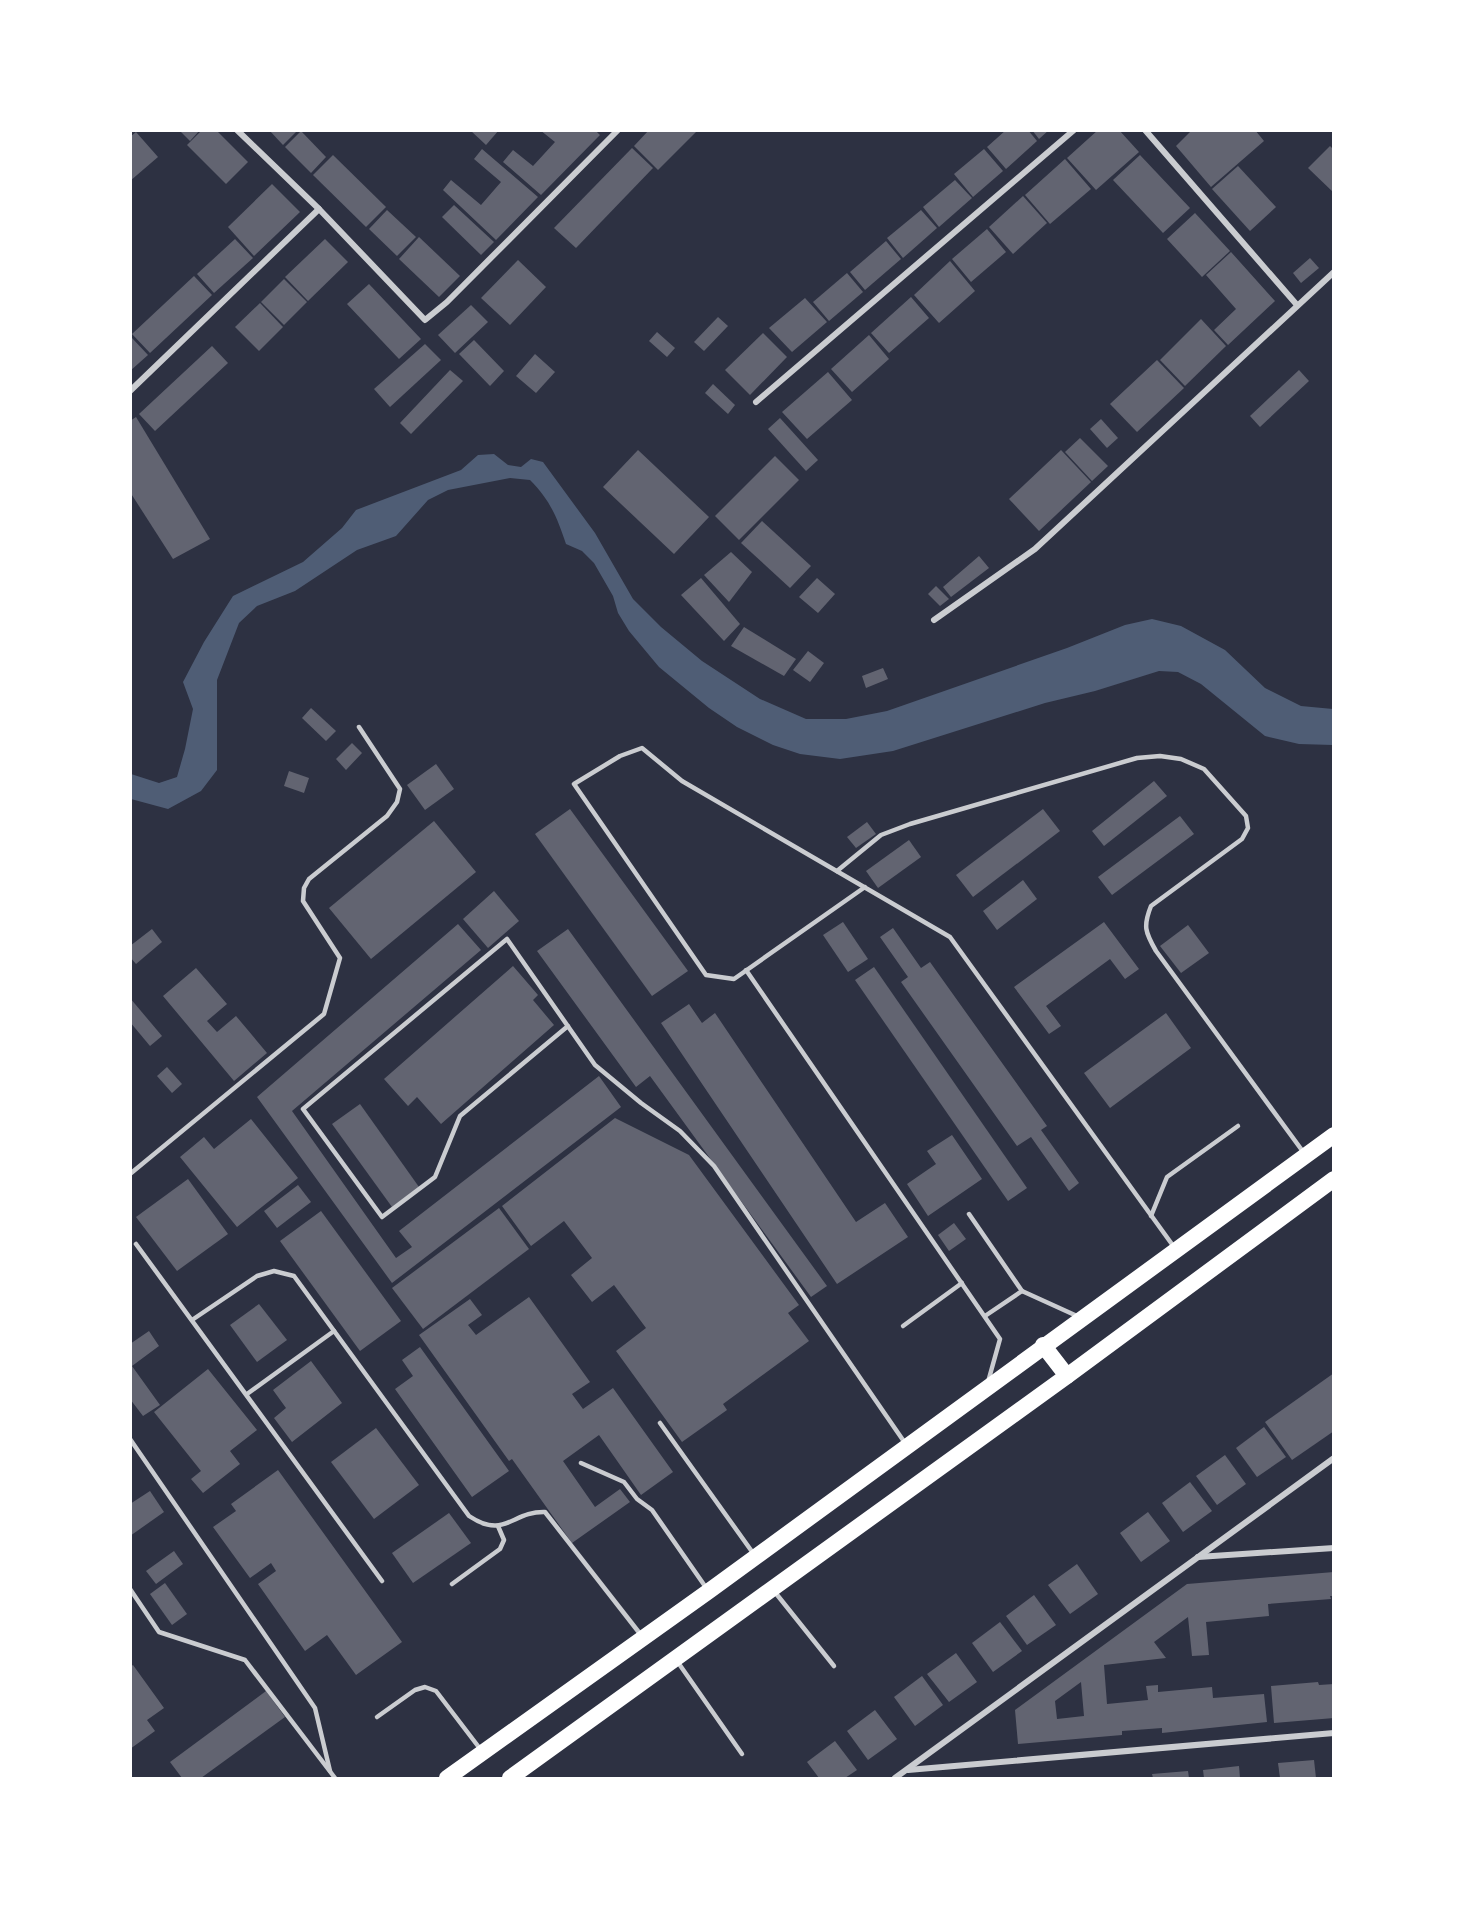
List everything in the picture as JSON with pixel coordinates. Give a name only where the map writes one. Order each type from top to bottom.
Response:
[{"type":"highway","points":[[447,1779],[1334,1135]]},
{"type":"highway","points":[[510,1779],[1067,1376],[1334,1179]]},
{"type":"highway","points":[[1043,1345],[1067,1376]]},
{"type":"street","points":[[237,130],[319,209],[424,320],[447,302],[618,130]]},
{"type":"street","points":[[756,402],[1074,130]]},
{"type":"street","points":[[1145,130],[1297,305]]},
{"type":"street","points":[[130,391],[319,209]]},
{"type":"street","points":[[934,620],[1035,549],[1334,272]]},
{"type":"street","points":[[895,1779],[1334,1458]]},
{"type":"street","points":[[1198,1558],[1334,1548]]},
{"type":"street","points":[[908,1770],[1334,1733]]},
{"type":"lane","points":[[131,1174],[324,1014],[340,958],[303,901],[304,888],[309,879],[387,816],[397,801],[400,789],[359,727]]},
{"type":"lane","points":[[865,887],[734,979],[706,975],[574,784],[620,756],[642,748],[682,781],[865,887],[950,937],[1176,1250]]},
{"type":"lane","points":[[837,871],[881,835],[910,824],[1137,758],[1160,756],[1180,759],[1204,769],[1246,816],[1248,828],[1242,839],[1151,906],[1145,920],[1147,934],[1156,951],[1306,1155]]},
{"type":"lane","points":[[568,1026],[460,1116],[435,1178],[382,1217],[303,1109],[507,939],[568,1026],[595,1065],[641,1103],[680,1131],[714,1166],[907,1445]]},
{"type":"lane","points":[[746,970],[1000,1339],[987,1387]]},
{"type":"lane","points":[[1151,1216],[1167,1177],[1238,1126]]},
{"type":"lane","points":[[969,1214],[1022,1291],[1081,1318]]},
{"type":"lane","points":[[136,1244],[382,1581]]},
{"type":"lane","points":[[192,1320],[257,1276],[274,1271],[294,1276],[469,1516],[483,1526],[498,1526],[537,1511],[545,1512],[643,1638]]},
{"type":"lane","points":[[903,1326],[962,1283]]},
{"type":"lane","points":[[986,1316],[1022,1291]]},
{"type":"lane","points":[[247,1394],[334,1331]]},
{"type":"lane","points":[[660,1423],[756,1556]]},
{"type":"lane","points":[[130,1438],[315,1708],[330,1771]]},
{"type":"lane","points":[[581,1463],[624,1482],[637,1499],[652,1510],[709,1591]]},
{"type":"lane","points":[[452,1584],[500,1549],[504,1540],[498,1526]]},
{"type":"lane","points":[[130,1589],[159,1632],[245,1660],[335,1779]]},
{"type":"lane","points":[[772,1589],[834,1666]]},
{"type":"lane","points":[[675,1659],[742,1754]]},
{"type":"lane","points":[[377,1717],[415,1690],[425,1687],[436,1691],[483,1753]]},
{"type":"water","points":[[494,454],[508,465],[521,467],[531,459],[543,462],[595,533],[633,599],[661,627],[702,661],[760,699],[806,719],[846,719],[887,711],[1067,648],[1125,625],[1152,619],[1181,626],[1225,650],[1265,688],[1301,706],[1333,709],[1333,745],[1299,744],[1265,736],[1201,684],[1178,672],[1159,671],[1095,691],[1045,703],[893,751],[840,759],[800,754],[773,745],[737,727],[709,708],[659,667],[629,631],[594,563],[582,551],[566,544],[556,517],[543,495],[530,480],[510,478],[448,490],[428,500],[396,536],[357,550],[295,591],[257,606],[239,623],[217,680],[217,770],[201,791],[168,809],[131,799],[131,774],[159,783],[177,777],[193,709],[183,682],[204,642],[233,596],[303,562],[342,528],[356,510],[461,470],[478,455]]},
{"type":"building","points":[[179,130],[200,130],[190,141]]},
{"type":"building","points":[[202,130],[216,130],[248,162],[226,184],[187,145]]},
{"type":"building","points":[[269,130],[298,130],[283,145]]},
{"type":"building","points":[[470,130],[499,130],[486,145]]},
{"type":"building","points":[[540,130],[595,130],[600,135],[541,195],[503,162],[513,150],[533,166],[555,142]]},
{"type":"building","points":[[649,130],[698,130],[658,170],[634,146]]},
{"type":"building","points":[[1006,130],[1028,130],[1037,141],[1006,169],[987,147]]},
{"type":"building","points":[[1032,130],[1049,130],[1039,139]]},
{"type":"building","points":[[1098,130],[1119,130],[1139,152],[1096,190],[1067,158]]},
{"type":"building","points":[[1192,130],[1255,130],[1264,141],[1211,187],[1176,146]]},
{"type":"building","points":[[301,131],[326,157],[311,173],[285,147]]},
{"type":"building","points":[[136,132],[158,157],[130,181],[130,137]]},
{"type":"building","points":[[1330,146],[1334,150],[1334,193],[1308,168]]},
{"type":"building","points":[[632,148],[653,168],[576,248],[554,228]]},
{"type":"building","points":[[482,149],[538,197],[496,240],[443,190],[451,180],[481,205],[501,182],[474,159]]},
{"type":"building","points":[[984,149],[1003,171],[973,197],[954,174]]},
{"type":"building","points":[[333,155],[386,207],[366,227],[313,175]]},
{"type":"building","points":[[1140,155],[1190,208],[1163,233],[1113,180]]},
{"type":"building","points":[[1065,159],[1091,189],[1050,224],[1025,195]]},
{"type":"building","points":[[1238,166],[1276,207],[1250,231],[1212,189]]},
{"type":"building","points":[[955,180],[972,198],[939,227],[923,207]]},
{"type":"building","points":[[272,184],[300,212],[254,256],[228,227]]},
{"type":"building","points":[[1023,196],[1047,223],[1013,254],[989,227]]},
{"type":"building","points":[[454,205],[494,242],[481,255],[442,217]]},
{"type":"building","points":[[387,210],[416,237],[397,256],[369,229]]},
{"type":"building","points":[[921,210],[937,228],[903,258],[887,238]]},
{"type":"building","points":[[1195,213],[1230,251],[1202,277],[1167,239]]},
{"type":"building","points":[[987,229],[1006,252],[971,282],[952,259]]},
{"type":"building","points":[[419,237],[460,276],[439,297],[399,259]]},
{"type":"building","points":[[235,239],[253,258],[214,293],[197,274]]},
{"type":"building","points":[[325,239],[348,262],[308,301],[285,277]]},
{"type":"building","points":[[886,241],[901,259],[865,290],[850,272]]},
{"type":"building","points":[[1231,252],[1275,301],[1228,345],[1214,330],[1236,309],[1206,275]]},
{"type":"building","points":[[1310,258],[1319,268],[1301,283],[1293,273]]},
{"type":"building","points":[[518,260],[546,287],[510,325],[481,298]]},
{"type":"building","points":[[950,261],[975,291],[939,323],[914,295]]},
{"type":"building","points":[[847,273],[863,292],[829,321],[813,302]]},
{"type":"building","points":[[194,276],[212,295],[150,353],[132,334]]},
{"type":"building","points":[[284,279],[307,302],[284,325],[261,302]]},
{"type":"building","points":[[369,284],[421,339],[399,359],[347,304]]},
{"type":"building","points":[[911,297],[929,318],[889,353],[871,333]]},
{"type":"building","points":[[805,298],[827,322],[792,352],[769,328]]},
{"type":"building","points":[[260,303],[283,327],[259,351],[235,327]]},
{"type":"building","points":[[471,305],[488,322],[455,353],[438,335]]},
{"type":"building","points":[[718,317],[728,326],[704,351],[694,342]]},
{"type":"building","points":[[1201,319],[1226,346],[1185,386],[1160,360]]},
{"type":"building","points":[[657,332],[675,348],[667,357],[649,341]]},
{"type":"building","points":[[763,333],[787,357],[750,395],[725,370]]},
{"type":"building","points":[[869,335],[889,359],[852,392],[831,369]]},
{"type":"building","points":[[132,338],[148,355],[130,371],[130,340]]},
{"type":"building","points":[[474,340],[504,371],[490,386],[459,354]]},
{"type":"building","points":[[425,344],[441,360],[390,407],[374,389]]},
{"type":"building","points":[[212,346],[228,363],[155,431],[139,414]]},
{"type":"building","points":[[535,354],[555,372],[536,393],[516,376]]},
{"type":"building","points":[[1157,360],[1184,388],[1137,432],[1110,404]]},
{"type":"building","points":[[450,370],[463,381],[411,434],[400,423]]},
{"type":"building","points":[[1299,370],[1309,381],[1260,427],[1250,416]]},
{"type":"building","points":[[828,372],[852,400],[807,439],[782,412]]},
{"type":"building","points":[[713,384],[735,405],[728,414],[705,393]]},
{"type":"building","points":[[136,417],[210,539],[173,559],[130,492],[130,421]]},
{"type":"building","points":[[780,418],[818,460],[806,471],[768,429]]},
{"type":"building","points":[[1101,419],[1118,438],[1107,448],[1090,429]]},
{"type":"building","points":[[1080,438],[1108,466],[1092,481],[1065,452]]},
{"type":"building","points":[[638,450],[709,517],[674,554],[603,487]]},
{"type":"building","points":[[1061,450],[1091,482],[1039,531],[1009,499]]},
{"type":"building","points":[[775,456],[799,480],[739,540],[715,516]]},
{"type":"building","points":[[762,521],[811,566],[790,588],[741,543]]},
{"type":"building","points":[[731,552],[752,572],[729,602],[704,575]]},
{"type":"building","points":[[979,556],[989,568],[951,597],[943,587]]},
{"type":"building","points":[[701,578],[740,624],[724,641],[681,595]]},
{"type":"building","points":[[817,578],[835,594],[818,613],[799,597]]},
{"type":"building","points":[[936,586],[949,599],[940,606],[928,594]]},
{"type":"building","points":[[744,627],[796,659],[784,676],[731,646]]},
{"type":"building","points":[[808,651],[824,663],[810,682],[793,670]]},
{"type":"building","points":[[883,668],[888,679],[866,688],[862,676]]},
{"type":"building","points":[[311,708],[336,731],[326,741],[302,718]]},
{"type":"building","points":[[352,743],[362,753],[346,770],[336,759]]},
{"type":"building","points":[[436,764],[454,789],[425,810],[407,785]]},
{"type":"building","points":[[289,771],[309,778],[304,793],[284,786]]},
{"type":"building","points":[[1154,781],[1167,796],[1104,846],[1092,831]]},
{"type":"building","points":[[570,809],[688,971],[652,996],[535,834]]},
{"type":"building","points":[[1043,809],[1060,831],[973,897],[956,875]]},
{"type":"building","points":[[1180,816],[1194,834],[1112,895],[1098,877]]},
{"type":"building","points":[[434,821],[476,872],[371,959],[329,908]]},
{"type":"building","points":[[867,822],[876,834],[856,848],[847,837]]},
{"type":"building","points":[[909,840],[921,857],[878,888],[866,871]]},
{"type":"building","points":[[1023,880],[1037,899],[997,930],[983,911]]},
{"type":"building","points":[[494,891],[519,921],[488,948],[463,919]]},
{"type":"building","points":[[843,922],[868,959],[848,972],[823,935]]},
{"type":"building","points":[[1104,922],[1139,969],[1125,979],[1110,959],[1046,1006],[1061,1026],[1049,1034],[1014,987]]},
{"type":"building","points":[[458,924],[481,950],[292,1111],[396,1258],[412,1247],[399,1231],[599,1076],[621,1107],[392,1283],[257,1097]]},
{"type":"building","points":[[1188,925],[1209,953],[1181,973],[1160,946]]},
{"type":"building","points":[[893,928],[921,968],[930,962],[1047,1126],[1041,1130],[1079,1183],[1069,1191],[1031,1137],[1017,1146],[901,982],[908,977],[880,937]]},
{"type":"building","points":[[152,929],[162,942],[136,964],[130,957],[130,946]]},
{"type":"building","points":[[568,929],[827,1286],[811,1297],[650,1076],[636,1087],[537,951]]},
{"type":"building","points":[[513,966],[538,995],[533,1000],[554,1025],[441,1124],[417,1097],[408,1106],[384,1079]]},
{"type":"building","points":[[874,967],[1027,1188],[1008,1201],[855,980]]},
{"type":"building","points":[[196,968],[227,1004],[207,1021],[217,1032],[236,1016],[267,1053],[234,1081],[163,996]]},
{"type":"building","points":[[130,998],[162,1036],[150,1046],[130,1022]]},
{"type":"building","points":[[689,1004],[702,1023],[715,1013],[856,1222],[885,1203],[908,1237],[837,1284],[661,1023]]},
{"type":"building","points":[[1166,1013],[1191,1048],[1110,1108],[1084,1073]]},
{"type":"building","points":[[167,1067],[182,1084],[172,1093],[157,1076]]},
{"type":"building","points":[[360,1104],[419,1187],[392,1207],[332,1124]]},
{"type":"building","points":[[615,1118],[689,1155],[799,1305],[788,1313],[809,1341],[723,1404],[727,1410],[682,1442],[616,1351],[646,1328],[614,1285],[592,1302],[571,1275],[592,1258],[564,1221],[531,1246],[502,1206]]},
{"type":"building","points":[[251,1119],[298,1178],[237,1227],[180,1157],[204,1137],[214,1149]]},
{"type":"building","points":[[952,1135],[982,1179],[928,1216],[907,1184],[936,1164],[927,1151]]},
{"type":"building","points":[[188,1179],[228,1234],[177,1271],[136,1217]]},
{"type":"building","points":[[298,1185],[311,1202],[277,1228],[264,1211]]},
{"type":"building","points":[[499,1208],[529,1249],[423,1329],[392,1288]]},
{"type":"building","points":[[321,1211],[401,1321],[360,1351],[280,1241]]},
{"type":"building","points":[[954,1223],[966,1239],[949,1251],[938,1235]]},
{"type":"building","points":[[529,1297],[590,1382],[572,1394],[583,1409],[613,1388],[673,1472],[641,1495],[599,1435],[563,1461],[595,1507],[620,1489],[630,1502],[572,1543],[512,1459],[509,1461],[419,1335],[470,1299],[482,1315],[468,1325],[476,1335]]},
{"type":"building","points":[[259,1304],[287,1340],[257,1362],[230,1325]]},
{"type":"building","points":[[149,1331],[159,1346],[132,1366],[160,1405],[143,1416],[130,1399],[130,1344]]},
{"type":"building","points":[[420,1347],[509,1471],[472,1497],[395,1389],[413,1376],[402,1360]]},
{"type":"building","points":[[311,1361],[342,1403],[292,1442],[274,1418],[286,1408],[273,1390]]},
{"type":"building","points":[[208,1369],[257,1430],[230,1451],[240,1464],[203,1493],[191,1479],[201,1471],[154,1412]]},
{"type":"building","points":[[1334,1373],[1334,1431],[1292,1460],[1265,1422]]},
{"type":"building","points":[[1264,1427],[1286,1457],[1257,1477],[1236,1448]]},
{"type":"building","points":[[376,1428],[419,1485],[374,1519],[331,1462]]},
{"type":"building","points":[[1225,1455],[1246,1484],[1217,1505],[1196,1476]]},
{"type":"building","points":[[278,1470],[402,1642],[356,1675],[327,1635],[305,1651],[258,1584],[276,1571],[271,1563],[250,1578],[213,1527],[236,1511],[231,1504]]},
{"type":"building","points":[[1190,1482],[1212,1511],[1183,1532],[1162,1503]]},
{"type":"building","points":[[150,1491],[164,1512],[130,1536],[130,1504]]},
{"type":"building","points":[[1148,1512],[1170,1541],[1141,1562],[1120,1533]]},
{"type":"building","points":[[449,1513],[471,1543],[413,1583],[392,1553]]},
{"type":"building","points":[[174,1551],[183,1564],[156,1584],[146,1571]]},
{"type":"building","points":[[1077,1564],[1098,1594],[1070,1614],[1048,1585]]},
{"type":"building","points":[[1334,1572],[1334,1596],[1330,1596],[1331,1599],[1268,1604],[1269,1616],[1206,1622],[1209,1655],[1192,1656],[1188,1617],[1154,1642],[1166,1658],[1104,1665],[1107,1704],[1148,1700],[1146,1686],[1158,1685],[1158,1692],[1212,1687],[1213,1698],[1264,1694],[1267,1722],[1162,1733],[1162,1728],[1122,1731],[1122,1735],[1018,1744],[1015,1710],[1187,1584]],"holes":[[[1081,1682],[1084,1716],[1057,1719],[1055,1701]]]},
{"type":"building","points":[[165,1583],[187,1614],[172,1625],[150,1594]]},
{"type":"building","points":[[1034,1595],[1056,1625],[1027,1645],[1006,1616]]},
{"type":"building","points":[[1000,1622],[1022,1651],[993,1672],[972,1643]]},
{"type":"building","points":[[956,1653],[977,1682],[949,1702],[927,1674]]},
{"type":"building","points":[[133,1665],[164,1708],[147,1720],[155,1731],[130,1749],[130,1667]]},
{"type":"building","points":[[922,1676],[943,1705],[915,1726],[894,1697]]},
{"type":"building","points":[[1318,1682],[1319,1685],[1334,1684],[1334,1718],[1274,1723],[1271,1686]]},
{"type":"building","points":[[266,1691],[285,1717],[201,1778],[182,1778],[170,1762]]},
{"type":"building","points":[[875,1710],[897,1739],[868,1760],[847,1731]]},
{"type":"building","points":[[835,1741],[857,1770],[845,1778],[819,1778],[807,1762]]},
{"type":"building","points":[[1314,1760],[1316,1778],[1280,1778],[1278,1763]]},
{"type":"building","points":[[1239,1766],[1240,1778],[1204,1778],[1203,1770]]},
{"type":"building","points":[[1188,1771],[1189,1778],[1153,1778],[1152,1774]]}]
